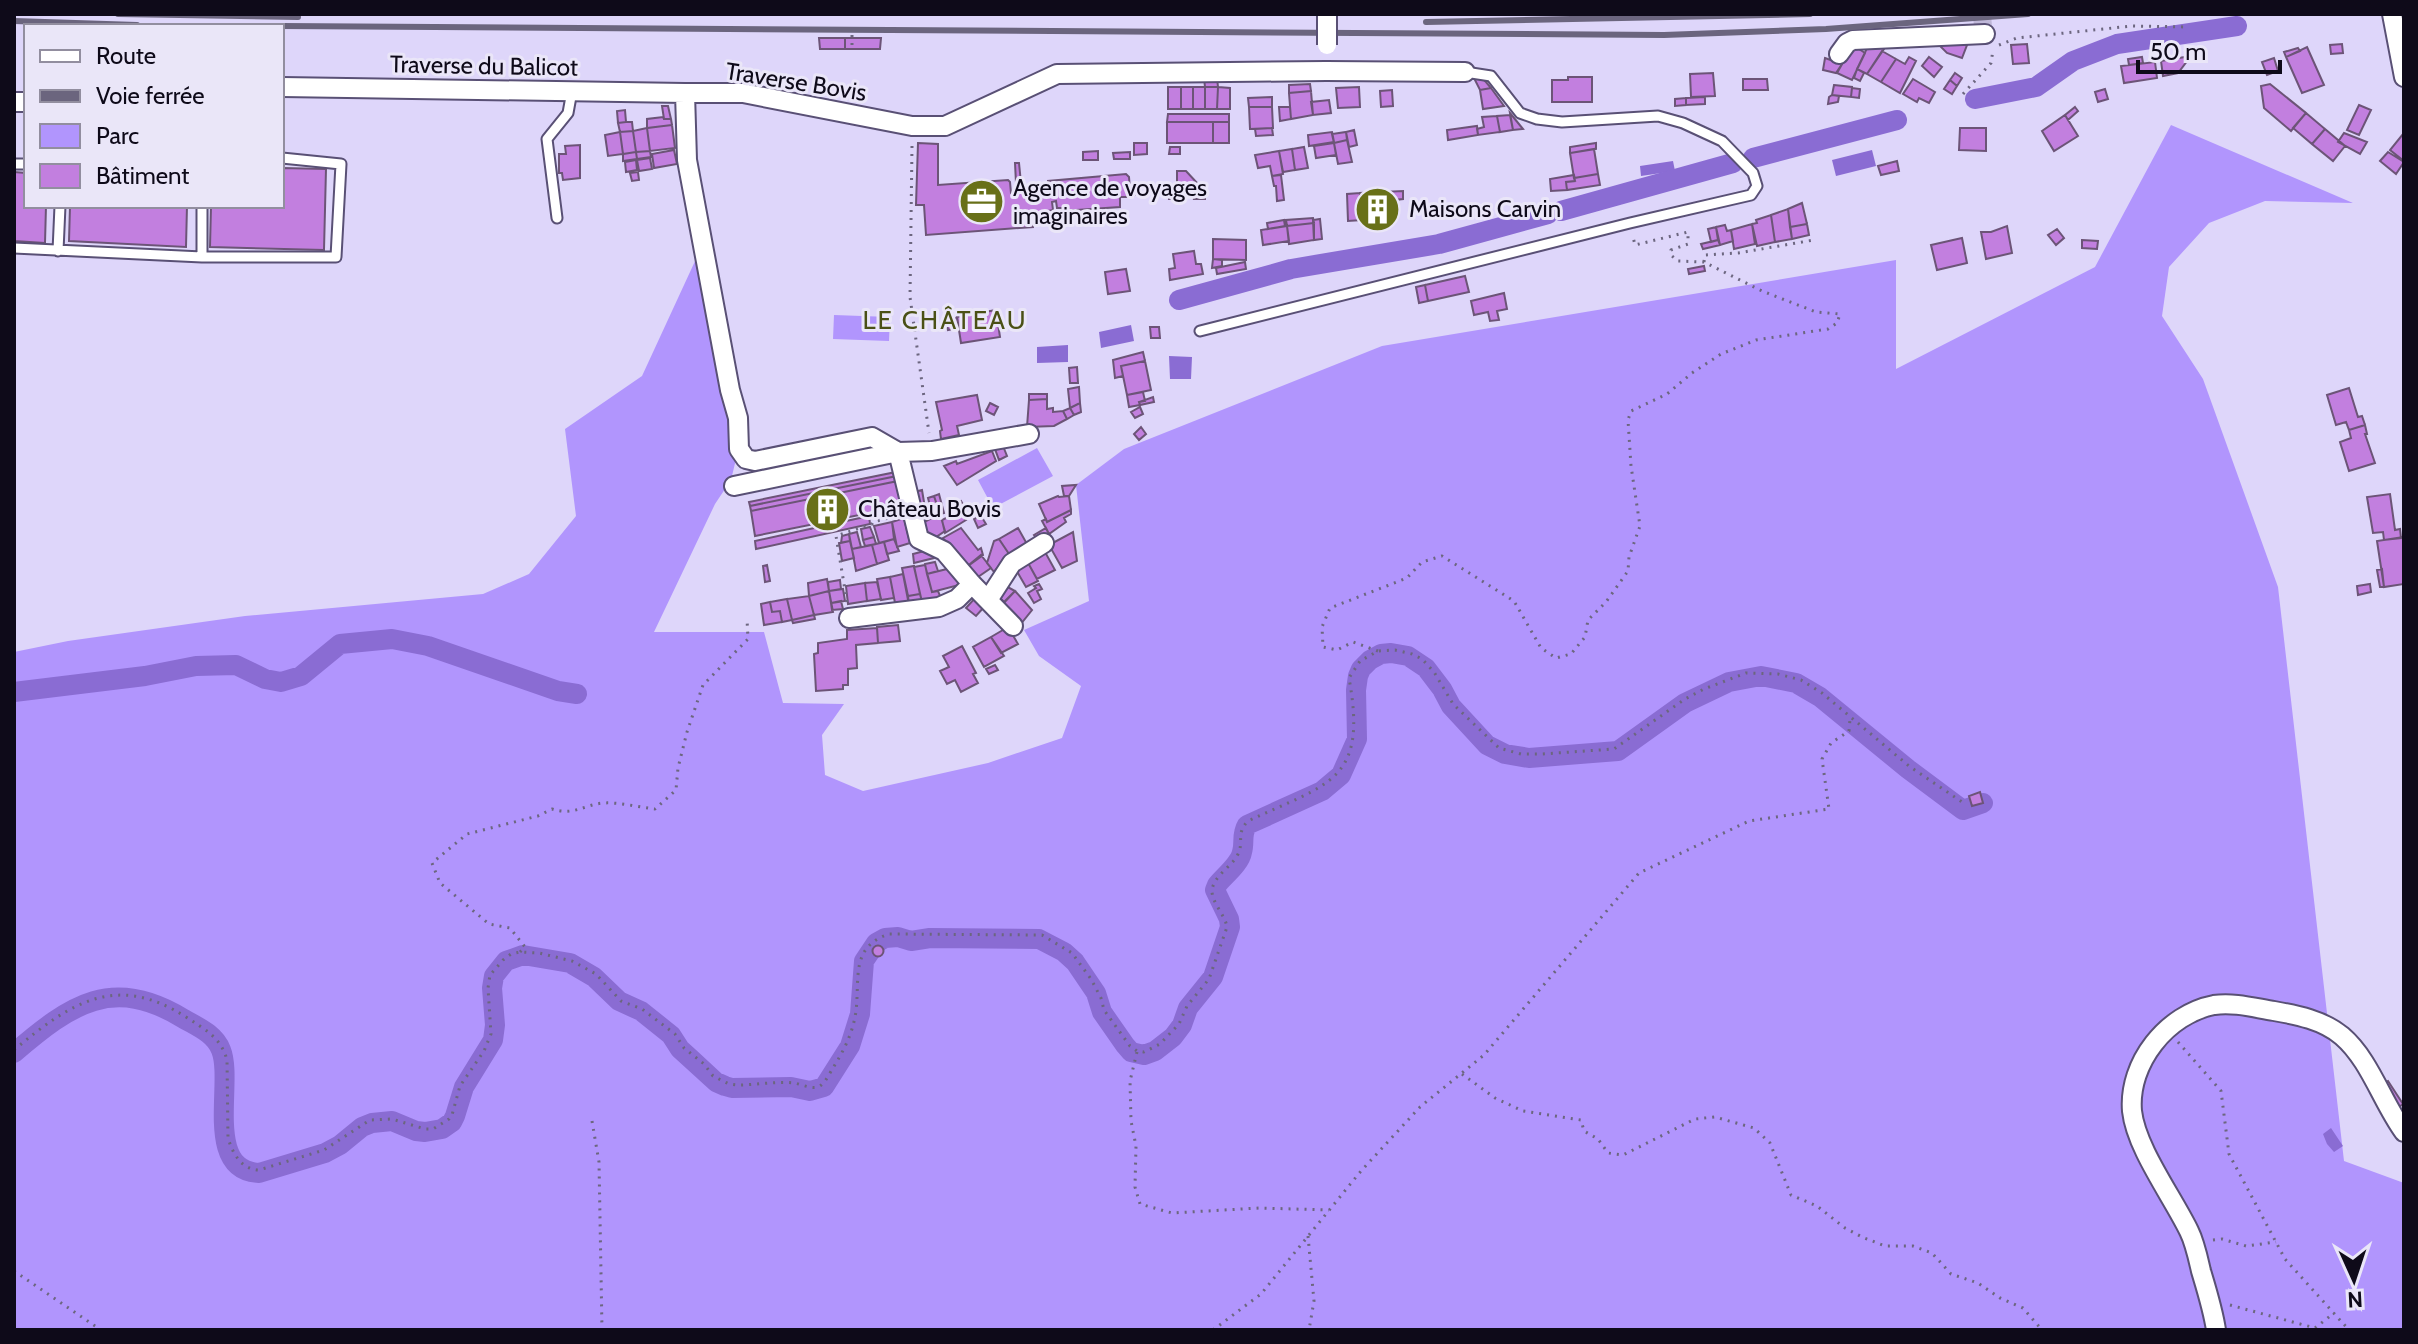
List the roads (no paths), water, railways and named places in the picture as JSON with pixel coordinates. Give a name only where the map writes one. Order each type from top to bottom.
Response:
[{"type":"street","points":[[1326,71],[1327,14]]},
{"type":"street","points":[[2392,14],[2404,77]]},
{"type":"street","points":[[1839,54],[1853,40],[1987,36]]},
{"type":"street","name":"Traverse Bovis","points":[[685,93],[743,93],[912,126],[945,126],[1057,74],[1465,72]]},
{"type":"street","name":"Traverse du Balicot","points":[[284,87],[685,93]]},
{"type":"street","points":[[685,93],[687,160],[730,390],[738,418],[739,449],[746,459],[755,461],[872,437],[898,452],[919,539],[944,551],[1013,626]]},
{"type":"street","points":[[734,486],[898,452],[932,451],[1029,434]]},
{"type":"street","points":[[988,600],[1012,563],[1044,543]]},
{"type":"street","points":[[849,618],[939,607],[957,599],[972,584]]},
{"type":"street","points":[[2216,1330],[2193,1242],[2136,1128],[2132,1110],[2133,1087],[2142,1060],[2160,1036],[2187,1014],[2215,1005],[2240,1005],[2304,1016],[2339,1034],[2349,1043],[2404,1132]]},
{"type":"lane","name":"Traverse Bovis","points":[[1200,331],[1751,195],[1757,186],[1753,173],[1722,141],[1683,123],[1658,116],[1562,122],[1537,119],[1520,113],[1491,76],[1465,72]]},
{"type":"lane","points":[[557,218],[547,139],[568,113],[572,91]]},
{"type":"lane","points":[[14,248],[202,257],[336,257],[341,164],[284,158]]},
{"type":"lane","points":[[58,251],[60,208]]},
{"type":"lane","points":[[202,208],[202,257]]},
{"type":"waterway","points":[[1975,99],[2036,87],[2073,61],[2117,44],[2237,26]]},
{"type":"waterway","points":[[1753,158],[1897,120]]},
{"type":"waterway","points":[[1561,211],[1733,163]]},
{"type":"waterway","points":[[1179,300],[1291,269],[1439,244],[1548,214]]},
{"type":"waterway","points":[[14,692],[145,676],[196,666],[236,665],[265,679],[281,682],[301,676],[340,644],[392,639],[428,646],[558,691],[577,694]]},
{"type":"waterway","points":[[14,1053],[55,1021],[94,1001],[136,999],[159,1006],[200,1028],[218,1044],[224,1064],[224,1122],[231,1157],[242,1168],[259,1173],[325,1153],[372,1123],[392,1121],[425,1132],[442,1129],[452,1122],[464,1087],[493,1040],[494,976],[506,961],[523,955],[570,963],[594,977],[619,1001],[641,1011],[671,1035],[680,1049],[716,1082],[732,1088],[791,1087],[810,1091],[824,1087],[850,1046],[860,1014],[864,961],[876,943],[885,938],[898,937],[911,941],[930,938],[1039,939],[1064,952],[1075,962],[1096,993],[1102,1012],[1125,1045],[1131,1052],[1144,1055],[1155,1051],[1173,1037],[1182,1025],[1188,1008],[1213,977],[1230,927],[1215,890],[1241,856],[1247,825],[1322,791],[1341,775],[1357,739],[1358,676],[1370,660],[1381,654],[1408,656],[1426,668],[1451,706],[1487,745],[1505,754],[1529,758],[1618,751],[1685,703],[1729,682],[1761,676],[1796,683],[1820,697],[1963,810],[1983,803]]},
{"type":"tunnel","points":[[1982,14],[1983,27]]},
{"type":"railway","points":[[118,14],[298,17]]},
{"type":"railway","points":[[1426,22],[1810,14]]},
{"type":"railway","points":[[284,26],[1664,35],[1826,29],[2028,14]]},
{"type":"railway","points":[[14,21],[106,24]]},
{"type":"place","name":"Agence de voyages imaginaires","points":[[982,202]]},
{"type":"place","name":"Maisons Carvin","points":[[1378,209]]},
{"type":"place","name":"Château Bovis","points":[[827,509]]},
{"type":"district","name":"LE CHÂTEAU","points":[[945,320]]}]
